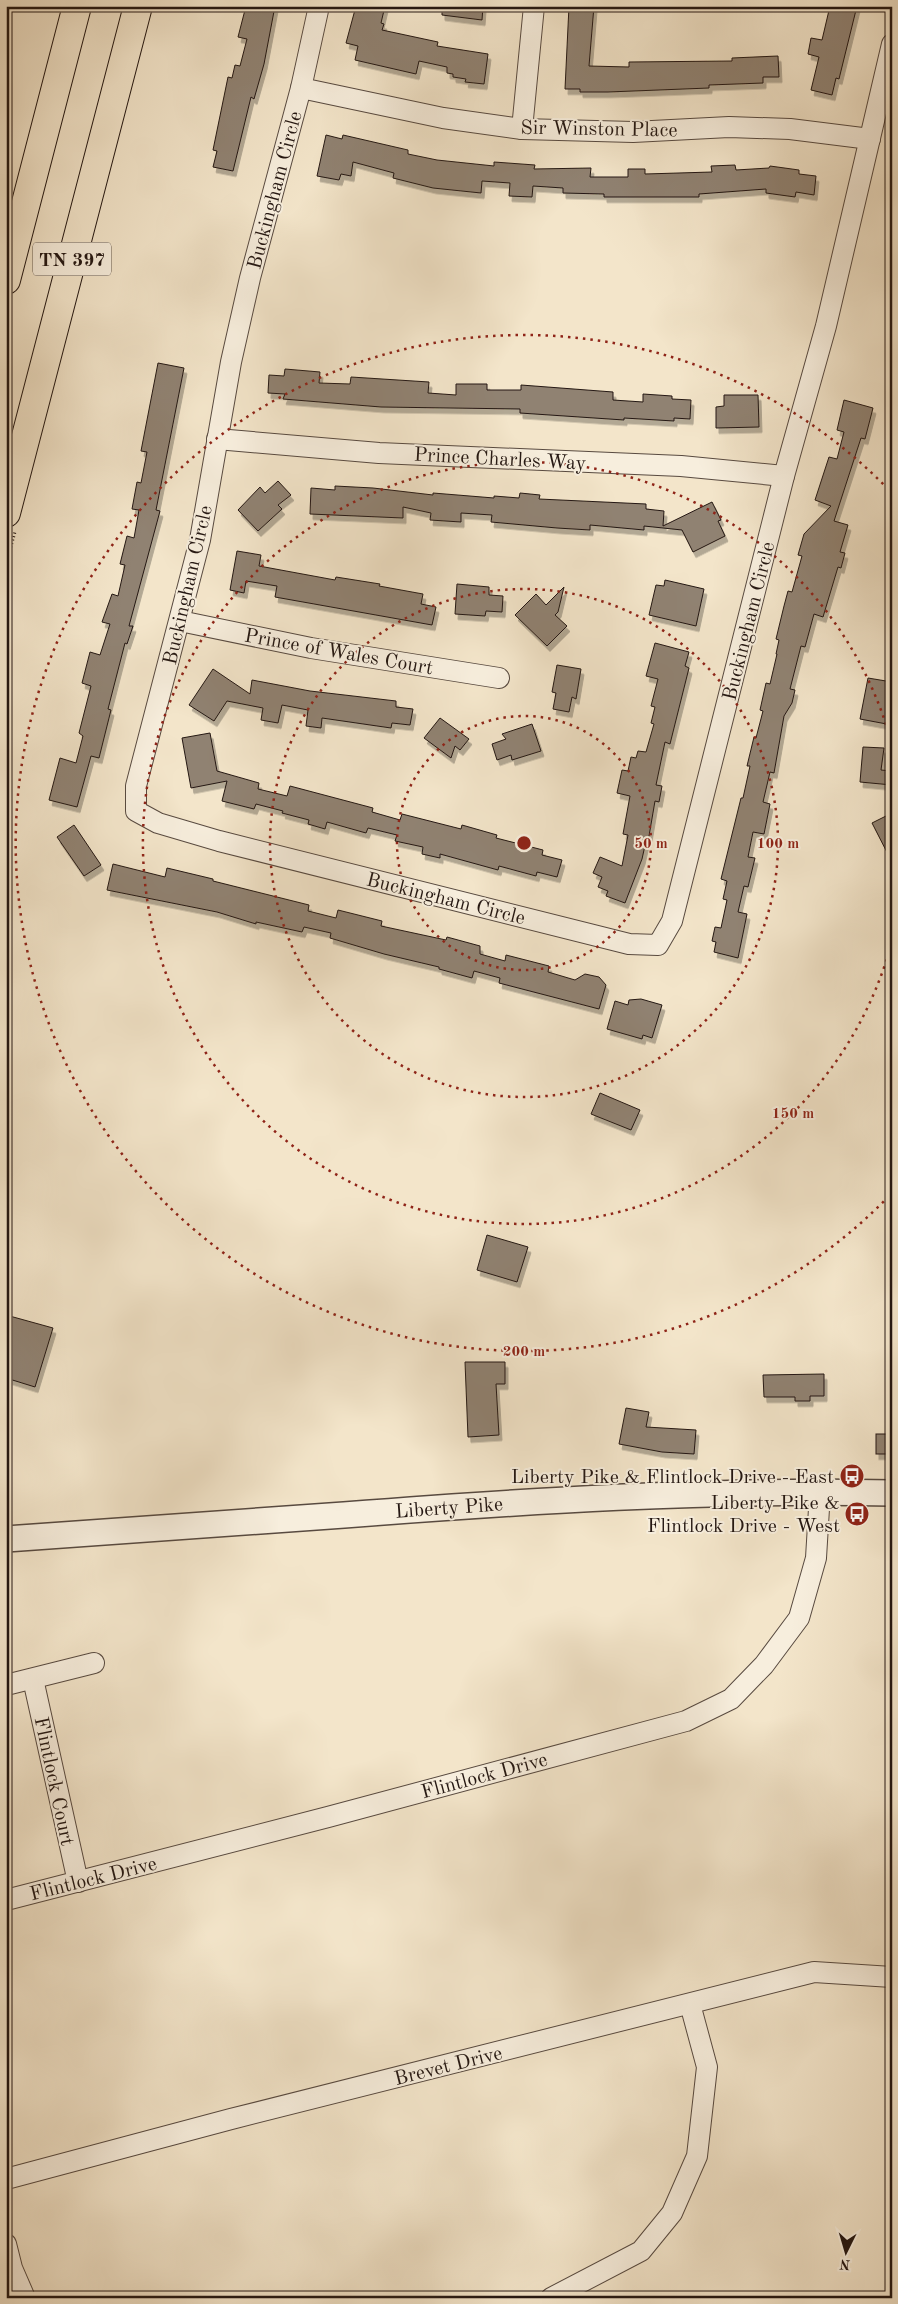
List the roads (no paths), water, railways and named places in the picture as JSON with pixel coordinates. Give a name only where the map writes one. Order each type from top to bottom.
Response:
[{"type":"highway","name":"TN 397","points":[[6,280],[77,6]]},
{"type":"highway","name":"TN 397","points":[[6,513],[138,6]]},
{"type":"street","name":"Buckingham Circle","points":[[319,6],[301,88],[250,278],[231,362],[200,540],[136,786],[136,810],[158,823],[219,841],[628,944],[658,945],[672,921],[784,476],[826,326],[892,44]]},
{"type":"street","points":[[522,129],[534,6]]},
{"type":"street","name":"Sir Winston Place","points":[[301,88],[443,118],[522,129],[633,132],[729,127],[790,130],[870,139]]},
{"type":"street","name":"Prince Charles Way","points":[[217,439],[379,453],[681,466],[784,476]]},
{"type":"street","name":"Prince of Wales Court","points":[[180,621],[310,648],[499,678]]},
{"type":"street","name":"Liberty Pike","points":[[6,1539],[528,1501],[662,1495],[820,1492],[892,1493]]},
{"type":"street","name":"Flintlock Drive","points":[[6,1900],[686,1721],[731,1699],[764,1665],[799,1618],[816,1558],[820,1492]]},
{"type":"street","points":[[6,1686],[94,1664]]},
{"type":"street","name":"Flintlock Court","points":[[33,1679],[78,1882]]},
{"type":"street","name":"Brevet Drive","points":[[6,2179],[230,2119],[814,1972],[892,1977]]},
{"type":"street","points":[[551,2298],[641,2252],[672,2213],[697,2156],[707,2067],[690,2004]]},
{"type":"street","points":[[6,2244],[12,2268],[25,2298]]},
{"type":"place","name":"Liberty Pike & Flintlock Drive - East","points":[[852,1476]]},
{"type":"place","name":"Liberty Pike & Flintlock Drive - West","points":[[857,1514]]}]
